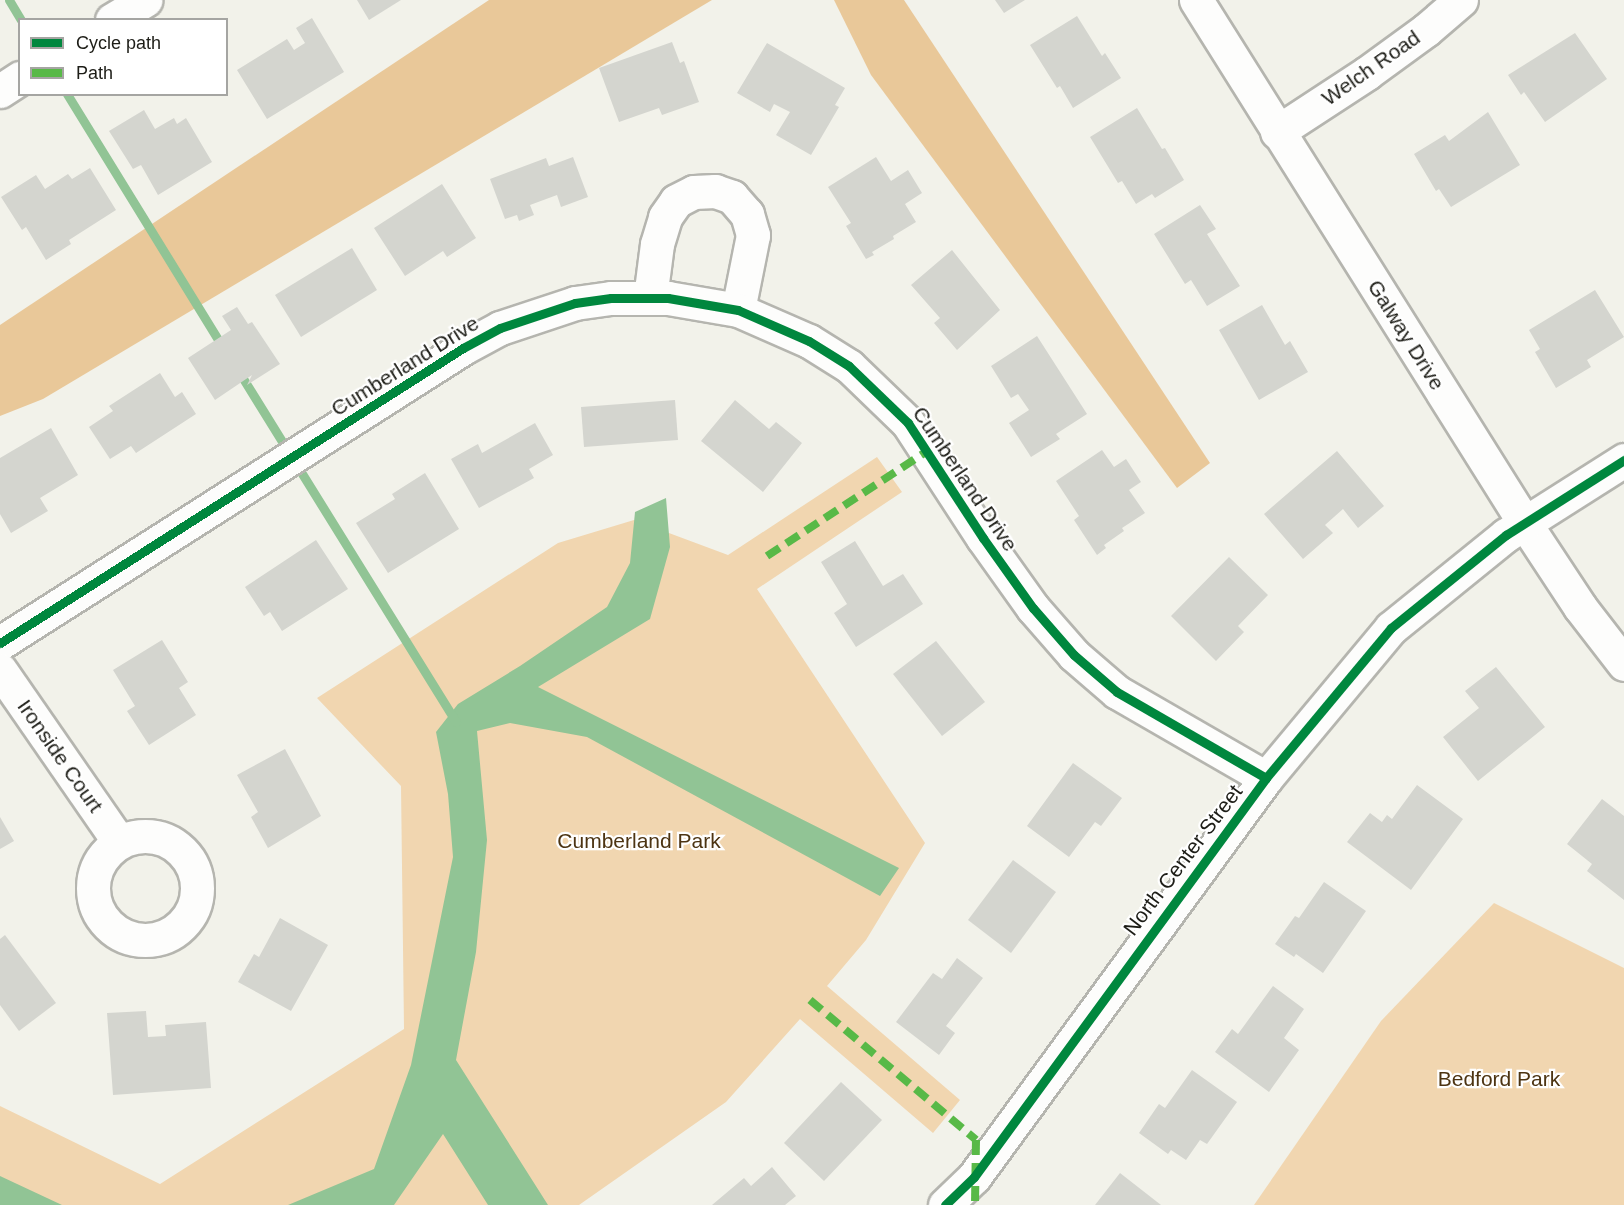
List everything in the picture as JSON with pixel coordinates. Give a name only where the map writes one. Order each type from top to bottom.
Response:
[{"type":"street","points":[[115,18],[145,0]]},
{"type":"street","name":"Galway Drive","points":[[1196,0],[1524,522],[1580,607],[1624,664]]},
{"type":"street","name":"Welch Road","points":[[1278,132],[1375,67],[1426,30],[1461,0]]},
{"type":"street","points":[[0,91],[18,79]]},
{"type":"street","points":[[650,298],[657,244],[665,217],[676,201],[694,192],[715,191],[732,197],[747,214],[753,235],[738,310]]},
{"type":"street","name":"Cumberland Drive","points":[[0,643],[463,348],[500,328],[575,303],[611,298],[702,302],[738,310],[809,341],[849,366],[880,393],[908,423],[983,538],[1033,608],[1074,655],[1118,692],[1266,778]]},
{"type":"street","name":"North Center Street","points":[[945,1205],[974,1177],[1266,778],[1391,628],[1524,522],[1624,460]]},
{"type":"street","name":"Ironside Court","points":[[0,670],[119,842]]},
{"type":"green space","name":"Cumberland Park","points":[[877,457],[902,492],[757,589],[925,843],[866,940],[827,986],[960,1100],[933,1133],[800,1019],[726,1102],[579,1205],[0,1205],[0,1106],[160,1184],[404,1029],[401,786],[317,698],[558,543],[634,520],[728,555]]},
{"type":"green space","name":"Bedford Park","points":[[1494,903],[1624,968],[1624,1205],[1254,1205],[1381,1021]]},
{"type":"shaded area","points":[[489,0],[712,0],[43,399],[0,416],[0,325]]},
{"type":"shaded area","points":[[834,0],[904,0],[1210,463],[1177,488],[871,75]]},
{"type":"shaded area","points":[[666,498],[670,547],[650,619],[538,687],[899,868],[880,896],[587,737],[510,723],[477,731],[487,840],[476,952],[456,1060],[548,1205],[488,1205],[443,1134],[394,1205],[288,1205],[374,1169],[411,1065],[453,857],[448,794],[436,732],[458,704],[520,666],[607,607],[630,563],[635,512]]},
{"type":"shaded area","points":[[0,1176],[62,1205],[0,1205]]},
{"type":"building","points":[[357,0],[401,0],[369,20]]},
{"type":"building","points":[[995,0],[1025,0],[1004,13]]},
{"type":"building","points":[[1077,16],[1102,56],[1105,53],[1121,78],[1073,108],[1060,86],[1057,88],[1030,45]]},
{"type":"building","points":[[312,18],[344,72],[267,119],[237,70],[287,39],[294,50],[305,43],[296,28]]},
{"type":"building","points":[[1575,33],[1607,79],[1545,122],[1524,92],[1521,95],[1508,75]]},
{"type":"building","points":[[672,42],[680,63],[684,61],[699,102],[662,115],[659,108],[619,122],[599,68]]},
{"type":"building","points":[[767,43],[845,88],[835,105],[839,107],[811,155],[776,135],[790,112],[774,104],[770,112],[737,93]]},
{"type":"building","points":[[1137,108],[1184,180],[1155,198],[1152,194],[1136,204],[1122,181],[1118,183],[1090,137]]},
{"type":"building","points":[[144,110],[155,129],[174,118],[177,124],[186,118],[212,162],[158,195],[141,165],[133,169],[109,131]]},
{"type":"building","points":[[1488,112],[1520,165],[1451,207],[1439,189],[1436,191],[1414,154],[1445,135],[1449,141]]},
{"type":"building","points":[[573,157],[588,197],[561,207],[557,195],[530,205],[534,215],[519,221],[517,215],[505,219],[490,179],[546,158],[549,166]]},
{"type":"building","points":[[876,157],[891,181],[908,170],[922,193],[905,204],[916,222],[893,236],[894,239],[872,252],[874,255],[866,259],[846,226],[851,223],[828,187]]},
{"type":"building","points":[[90,168],[116,210],[69,240],[71,244],[46,260],[26,227],[22,230],[1,197],[36,175],[45,189],[68,174],[72,179]]},
{"type":"building","points":[[442,184],[476,238],[447,257],[443,251],[405,276],[374,228]]},
{"type":"building","points":[[1200,205],[1216,229],[1207,234],[1240,286],[1207,306],[1191,280],[1185,284],[1154,234]]},
{"type":"building","points":[[352,248],[377,290],[301,337],[275,295]]},
{"type":"building","points":[[952,250],[1000,310],[957,350],[934,323],[940,318],[911,285]]},
{"type":"building","points":[[1595,290],[1624,337],[1587,360],[1591,367],[1556,388],[1535,352],[1540,349],[1529,330]]},
{"type":"building","points":[[1262,305],[1285,345],[1290,341],[1308,372],[1259,400],[1219,330]]},
{"type":"building","points":[[237,307],[248,324],[252,322],[280,364],[247,385],[252,375],[215,400],[188,358],[231,330],[222,316]]},
{"type":"building","points":[[1037,336],[1087,414],[1056,434],[1060,439],[1031,457],[1009,423],[1029,410],[1018,394],[1011,398],[991,366]]},
{"type":"building","points":[[160,373],[175,397],[182,392],[196,414],[136,453],[131,446],[110,459],[89,427],[113,411],[109,406]]},
{"type":"building","points":[[675,400],[678,440],[584,447],[581,407]]},
{"type":"building","points":[[735,400],[769,429],[776,422],[802,443],[763,492],[701,441]]},
{"type":"building","points":[[535,423],[553,455],[529,469],[534,478],[479,508],[451,459],[478,444],[482,453]]},
{"type":"building","points":[[51,428],[78,475],[40,498],[48,511],[11,533],[0,514],[0,458]]},
{"type":"building","points":[[1102,450],[1114,467],[1126,459],[1141,482],[1129,490],[1145,513],[1122,528],[1124,531],[1104,545],[1106,548],[1097,555],[1074,520],[1079,516],[1056,481]]},
{"type":"building","points":[[1337,451],[1384,506],[1358,528],[1343,509],[1325,525],[1333,533],[1303,559],[1264,514]]},
{"type":"building","points":[[425,473],[459,529],[388,573],[356,523],[395,499],[392,494]]},
{"type":"building","points":[[316,540],[348,589],[282,631],[270,612],[264,616],[245,587]]},
{"type":"building","points":[[855,541],[883,586],[903,574],[923,604],[856,647],[834,613],[847,604],[821,562]]},
{"type":"building","points":[[1229,557],[1268,595],[1238,626],[1244,632],[1216,661],[1171,616]]},
{"type":"building","points":[[162,640],[188,682],[179,688],[196,715],[149,745],[127,711],[135,706],[113,670]]},
{"type":"building","points":[[936,641],[985,702],[942,736],[893,674]]},
{"type":"building","points":[[1496,667],[1545,727],[1478,781],[1443,737],[1479,708],[1465,691]]},
{"type":"building","points":[[285,749],[321,816],[268,848],[251,817],[258,812],[237,775]]},
{"type":"building","points":[[1073,763],[1122,798],[1101,826],[1095,822],[1069,857],[1027,826]]},
{"type":"building","points":[[1417,785],[1463,819],[1411,890],[1347,842],[1370,813],[1382,822],[1387,815],[1392,819]]},
{"type":"building","points":[[1602,799],[1624,816],[1624,900],[1587,871],[1592,864],[1567,844]]},
{"type":"building","points":[[0,817],[14,841],[0,849]]},
{"type":"building","points":[[1013,860],[1056,892],[1011,953],[968,920]]},
{"type":"building","points":[[1324,882],[1366,911],[1323,973],[1296,954],[1294,957],[1275,944],[1295,916],[1299,918]]},
{"type":"building","points":[[280,918],[328,945],[291,1011],[238,982],[254,954],[259,957]]},
{"type":"building","points":[[5,935],[56,1003],[19,1031],[0,1005],[0,939]]},
{"type":"building","points":[[957,958],[983,978],[946,1026],[955,1033],[939,1055],[896,1022],[933,973],[942,979]]},
{"type":"building","points":[[1273,986],[1304,1009],[1284,1038],[1299,1050],[1269,1092],[1215,1052],[1232,1029],[1238,1034]]},
{"type":"building","points":[[146,1011],[148,1037],[166,1036],[165,1025],[206,1022],[211,1088],[113,1095],[107,1013]]},
{"type":"building","points":[[1192,1070],[1237,1102],[1207,1144],[1200,1140],[1186,1160],[1171,1150],[1168,1154],[1139,1133],[1159,1104],[1165,1108]]},
{"type":"building","points":[[841,1082],[882,1120],[824,1181],[784,1143]]},
{"type":"building","points":[[772,1167],[796,1196],[785,1205],[712,1205],[744,1178],[751,1186]]},
{"type":"building","points":[[1120,1173],[1161,1205],[1095,1205]]},
{"type":"waterway","points":[[9,0],[20,18]]},
{"type":"waterway","points":[[68,96],[223,348]]},
{"type":"waterway","points":[[239,372],[456,722]]},
{"type":"marked path","points":[[767,556],[926,452]]},
{"type":"marked path","points":[[810,1000],[976,1140],[975,1205]]},
{"type":"cycle path","points":[[0,643],[463,348],[500,328],[575,303],[611,298],[668,298],[738,310],[809,341],[849,366],[908,423],[983,538],[1033,608],[1074,655],[1117,692],[1266,778]]},
{"type":"cycle path","points":[[945,1205],[974,1177],[1266,778],[1391,628],[1506,535],[1624,460]]}]
